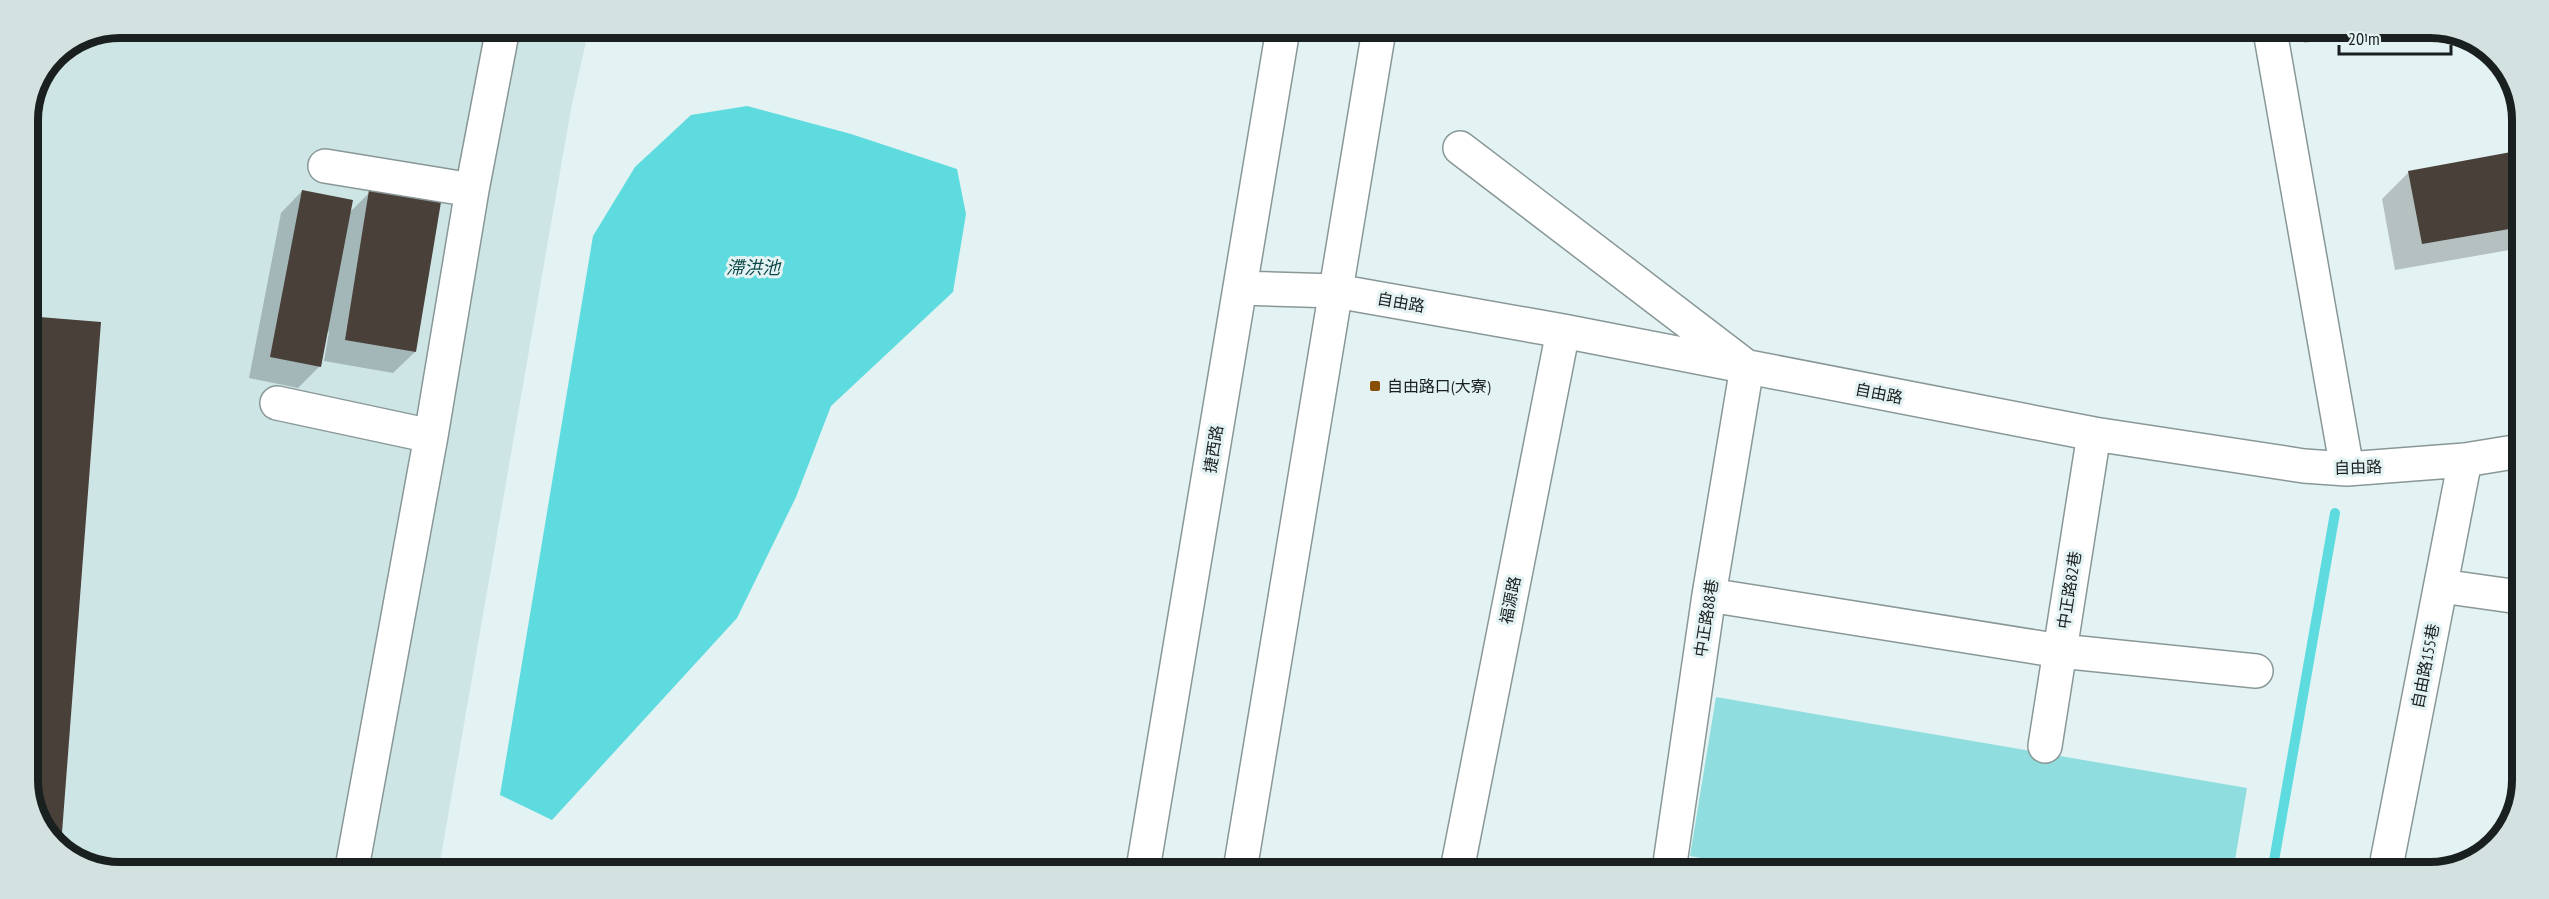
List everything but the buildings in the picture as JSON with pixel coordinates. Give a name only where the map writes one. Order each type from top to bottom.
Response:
[{"type":"street","points":[[353,862],[501,38]]},
{"type":"street","name":"捷西路","points":[[1144,862],[1282,38]]},
{"type":"street","points":[[1241,862],[1378,38]]},
{"type":"street","points":[[2271,38],[2347,469]]},
{"type":"street","points":[[1461,148],[1747,367]]},
{"type":"street","points":[[325,166],[472,190]]},
{"type":"street","name":"自由路","points":[[1240,288],[1336,291],[1563,331],[2094,435],[2304,466],[2347,469],[2465,460],[2512,452]]},
{"type":"street","name":"福源路","points":[[1458,862],[1563,331]]},
{"type":"street","name":"中正路88巷","points":[[1670,862],[1709,595],[1747,367]]},
{"type":"street","points":[[277,403],[431,436]]},
{"type":"street","name":"中正路82巷","points":[[2045,746],[2094,435]]},
{"type":"street","name":"自由路155巷","points":[[2387,862],[2465,460]]},
{"type":"street","points":[[2441,586],[2512,596]]},
{"type":"street","points":[[1709,595],[2060,651],[2256,671]]},
{"type":"shaded area","points":[[587,38],[571,109],[440,862],[120,862],[93,857],[74,848],[49,820],[39,795],[38,784],[38,120],[39,104],[51,74],[74,51],[104,39]]},
{"type":"shaded area","points":[[1716,697],[2247,788],[2235,862],[1724,862],[1690,856]]},
{"type":"water","name":"滯洪池","points":[[747,106],[851,134],[957,169],[966,214],[953,292],[831,406],[796,497],[737,618],[552,820],[500,795],[593,236],[635,167],[691,115]]},
{"type":"waterway","points":[[2274,862],[2335,513]]},
{"type":"place","name":"自由路口(大寮)","points":[[1375,386]]}]
